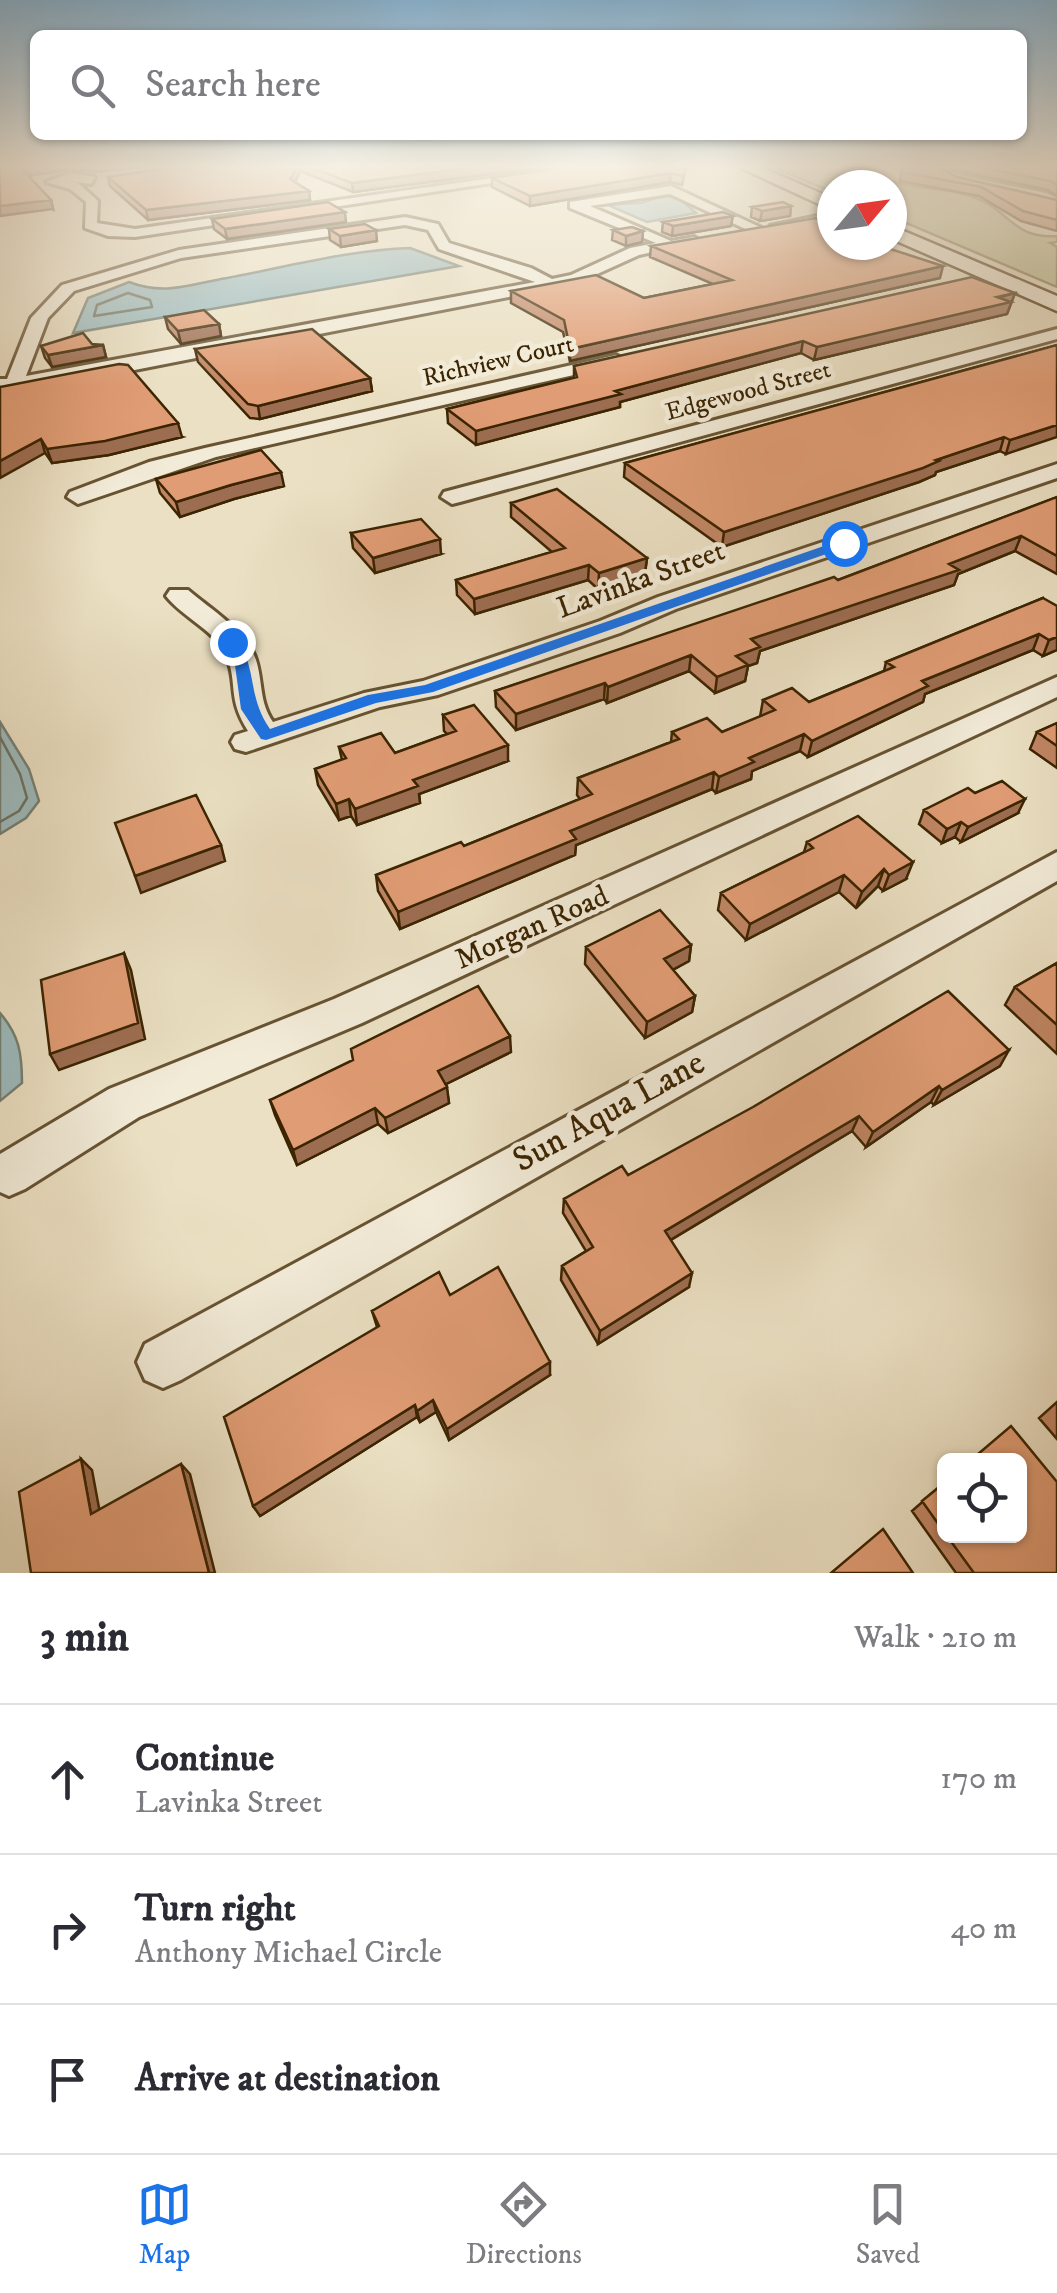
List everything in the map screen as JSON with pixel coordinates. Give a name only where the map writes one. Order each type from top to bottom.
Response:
[{"type":"street","points":[[8,384],[54,296],[132,266],[179,254],[270,240]]},
{"type":"street","points":[[440,240],[444,246],[526,270],[550,284]]},
{"type":"street","points":[[660,240],[671,245]]},
{"type":"street","points":[[8,384],[63,378],[550,284],[594,274],[635,252],[696,240]]},
{"type":"street","points":[[911,240],[1057,304]]},
{"type":"street","points":[[952,283],[991,275]]},
{"type":"street","name":"Edgewood Street","points":[[452,497],[1057,334]]},
{"type":"street","name":"Richview Court","points":[[78,497],[142,472],[212,452],[639,354]]},
{"type":"street","name":"Lavinka Street","points":[[178,596],[232,642],[242,658],[256,738],[374,698],[428,689],[685,596],[1057,471]]},
{"type":"street","name":"Morgan Road","points":[[9,1174],[124,1103],[348,1011],[807,804],[1057,686]]},
{"type":"street","name":"Sun Aqua Lane","points":[[163,1362],[1057,864]]},
{"type":"green space","points":[[947,240],[1057,240],[1050,243],[1057,247],[1057,287]]},
{"type":"water","points":[[410,248],[459,266],[73,333],[88,298],[129,282],[178,288],[341,255]]},
{"type":"water","points":[[0,722],[29,769],[39,801],[26,818],[0,834]]},
{"type":"water","points":[[0,1013],[18,1045],[22,1083],[0,1101]]},
{"type":"building","points":[[684,240],[817,240],[817,260],[907,260],[907,254],[943,266],[570,349],[564,320],[511,291],[596,275],[644,298],[732,280],[651,246]]},
{"type":"building","points":[[972,277],[1015,293],[997,297],[1011,302],[817,347],[803,341],[476,431],[447,409],[577,377],[574,366]]},
{"type":"building","points":[[204,310],[219,324],[178,331],[165,317]]},
{"type":"building","points":[[312,329],[370,378],[258,406],[248,404],[195,349]]},
{"type":"building","points":[[83,333],[92,344],[103,345],[48,355],[41,346]]},
{"type":"building","points":[[1057,345],[1057,425],[1010,440],[1004,437],[923,468],[724,532],[625,463]]},
{"type":"building","points":[[128,365],[178,423],[105,441],[47,449],[41,439],[0,461],[0,387]]},
{"type":"building","points":[[261,450],[281,472],[176,502],[156,479]]},
{"type":"building","points":[[557,489],[647,558],[599,573],[589,565],[474,599],[456,580],[565,548],[511,503]]},
{"type":"building","points":[[1057,497],[1057,556],[1021,536],[949,564],[959,570],[751,639],[760,647],[736,656],[748,665],[717,677],[691,655],[608,687],[605,683],[516,714],[495,691],[834,577],[838,580]]},
{"type":"building","points":[[421,519],[440,539],[373,558],[351,533]]},
{"type":"building","points":[[1043,598],[1057,606],[1057,637],[1049,640],[1039,634],[922,681],[928,686],[812,741],[804,734],[749,758],[754,762],[719,777],[714,772],[570,831],[576,839],[398,912],[376,875],[461,842],[464,846],[592,794],[578,778],[679,739],[672,732],[707,718],[722,732],[775,710],[763,700],[792,688],[809,702],[894,667],[886,662]]},
{"type":"building","points":[[474,705],[508,745],[413,780],[418,786],[355,809],[349,799],[336,804],[315,769],[346,758],[339,747],[381,733],[395,753],[456,731],[443,715]]},
{"type":"building","points":[[1057,723],[1057,746],[1037,732]]},
{"type":"building","points":[[1002,781],[1025,799],[968,827],[961,822],[947,829],[924,810],[968,788],[975,793]]},
{"type":"building","points":[[196,795],[221,845],[135,876],[115,823]]},
{"type":"building","points":[[858,816],[913,862],[889,875],[884,869],[862,892],[844,875],[750,924],[721,893],[813,848],[807,842]]},
{"type":"building","points":[[660,910],[691,945],[664,959],[695,996],[647,1022],[586,947]]},
{"type":"building","points":[[124,953],[138,1023],[50,1054],[41,980]]},
{"type":"building","points":[[1057,963],[1057,1025],[1015,987]]},
{"type":"building","points":[[478,986],[510,1036],[438,1071],[447,1087],[385,1118],[375,1108],[293,1150],[270,1100],[353,1060],[351,1049]]},
{"type":"building","points":[[948,991],[1009,1050],[942,1090],[939,1086],[873,1132],[859,1116],[665,1231],[692,1273],[600,1331],[562,1266],[593,1247],[564,1199],[622,1166],[628,1175],[753,1107]]},
{"type":"building","points":[[498,1267],[550,1362],[447,1429],[433,1400],[417,1411],[415,1405],[253,1506],[224,1417],[379,1326],[372,1311],[439,1272],[450,1295]]},
{"type":"building","points":[[1011,1426],[1057,1482],[1057,1573],[974,1573],[952,1543],[1027,1543],[1027,1453],[979,1453]]},
{"type":"building","points":[[81,1459],[91,1514],[181,1464],[209,1573],[31,1573],[19,1492]]},
{"type":"building","points":[[937,1489],[937,1522],[922,1501]]},
{"type":"building","points":[[883,1529],[913,1573],[831,1573]]},
{"type":"route","points":[[232,642],[242,658],[249,709],[266,735],[374,698],[428,689],[844,543]]}]
